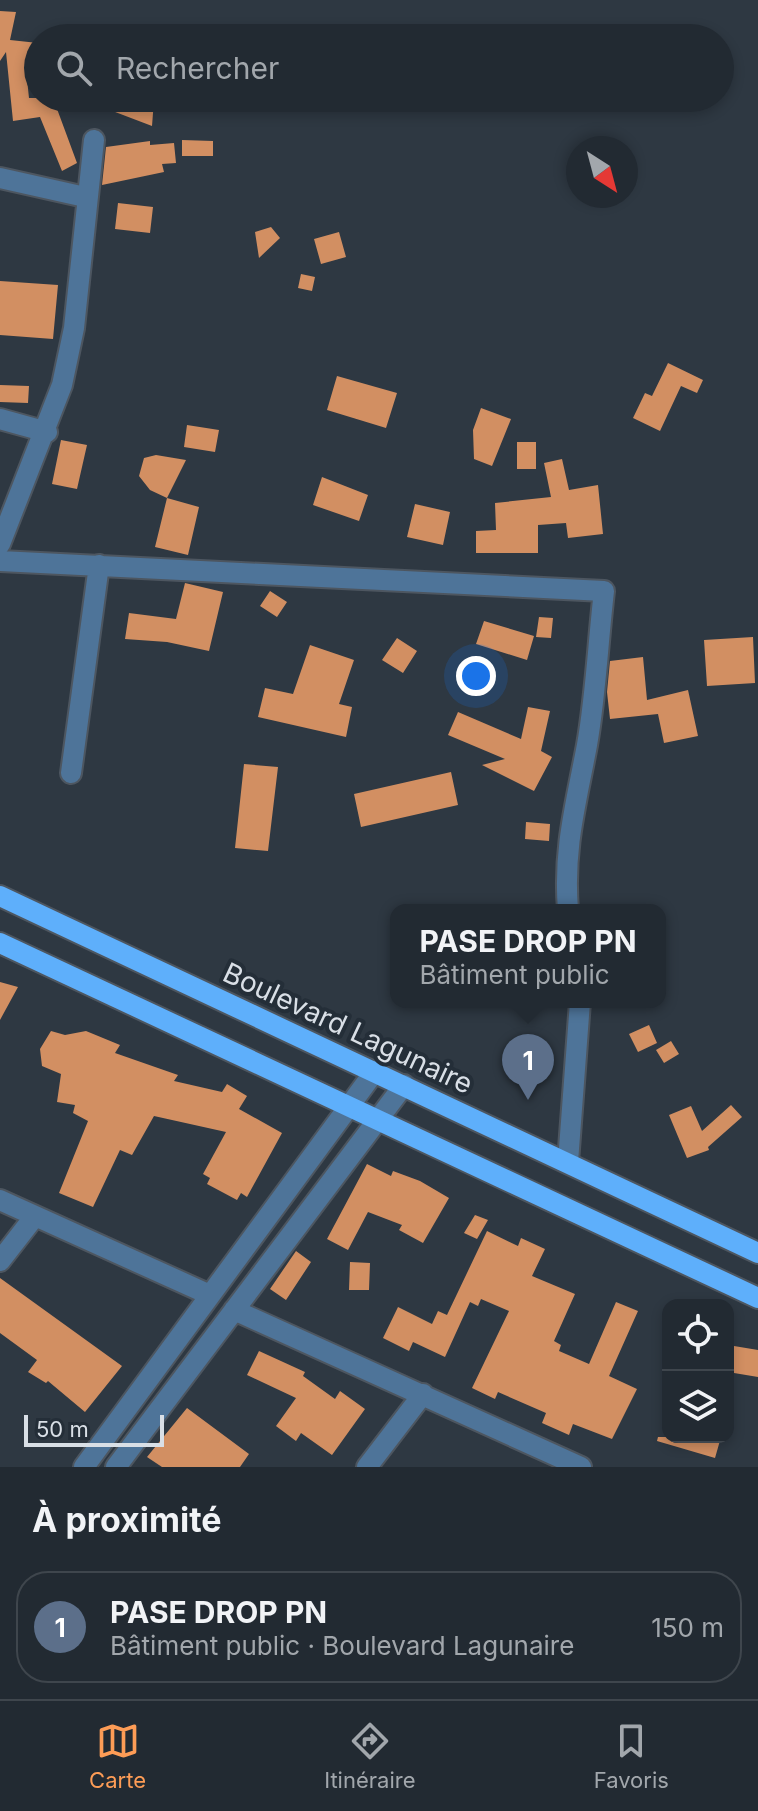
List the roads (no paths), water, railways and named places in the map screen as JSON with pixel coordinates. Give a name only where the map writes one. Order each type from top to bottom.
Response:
[{"type":"main road","name":"Boulevard Lagunaire","points":[[0,896],[758,1253]]},
{"type":"main road","points":[[0,943],[758,1298]]},
{"type":"street","points":[[0,544],[47,432],[62,385],[74,328],[85,197],[94,140]]},
{"type":"street","points":[[0,178],[85,197]]},
{"type":"street","points":[[0,419],[47,432]]},
{"type":"street","points":[[0,561],[604,591],[587,744],[569,823],[565,868],[568,904]]},
{"type":"street","points":[[71,773],[99,565]]},
{"type":"street","points":[[568,1162],[580,1008]]},
{"type":"street","points":[[84,1467],[375,1071]]},
{"type":"street","points":[[116,1467],[404,1085]]},
{"type":"street","points":[[0,1200],[210,1295]]},
{"type":"street","points":[[0,1261],[35,1216]]},
{"type":"street","points":[[234,1310],[581,1467]]},
{"type":"street","points":[[367,1467],[423,1394]]},
{"type":"place","name":"PASE DROP PN","points":[[528,1100]]}]
